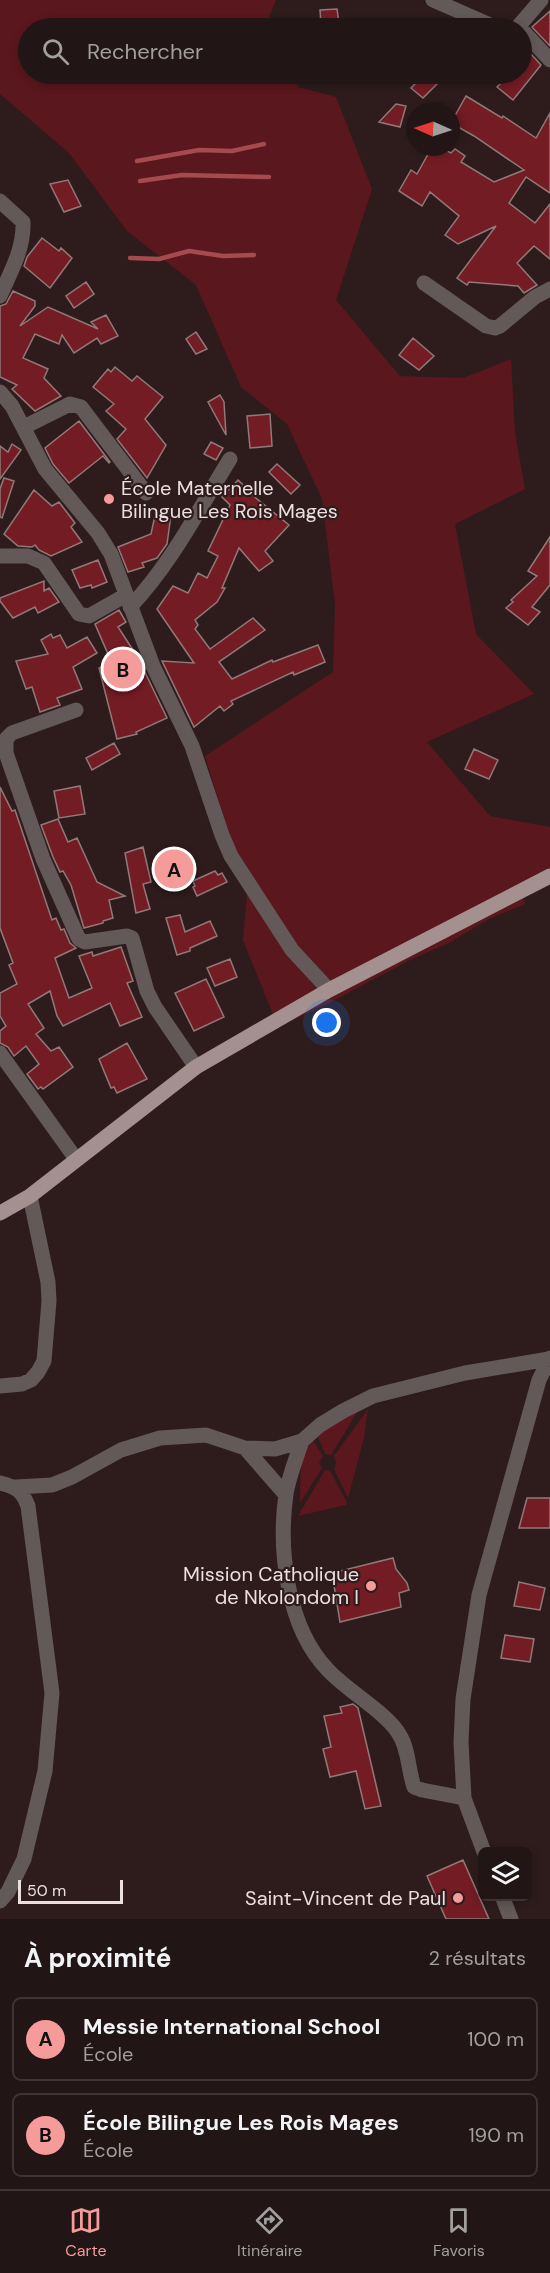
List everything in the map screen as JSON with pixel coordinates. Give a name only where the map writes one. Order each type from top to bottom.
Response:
[{"type":"main road","points":[[0,1213],[30,1196],[195,1067],[329,990],[550,876]]},
{"type":"street","points":[[433,0],[474,18]]},
{"type":"street","points":[[526,18],[541,0]]},
{"type":"street","points":[[532,41],[550,60]]},
{"type":"street","points":[[0,201],[23,222],[22,245],[0,296]]},
{"type":"street","points":[[424,283],[491,327],[500,326],[535,297],[550,289]]},
{"type":"street","points":[[0,392],[12,406],[45,468],[105,543],[111,554],[153,666],[192,746],[231,856],[292,950],[329,990]]},
{"type":"street","points":[[24,427],[70,404],[81,407],[146,493]]},
{"type":"street","points":[[0,556],[28,556],[44,563],[79,614],[83,616],[89,616],[128,601],[141,595],[173,551],[230,459]]},
{"type":"street","points":[[75,710],[12,732],[6,739],[6,753],[43,859],[79,939],[85,942],[127,936],[132,938],[147,991],[154,1007],[195,1067]]},
{"type":"street","points":[[0,1053],[76,1159]]},
{"type":"street","points":[[0,1386],[21,1384],[31,1380],[44,1361],[49,1301],[48,1282],[30,1196]]},
{"type":"street","points":[[0,1483],[16,1487],[52,1485],[72,1477],[121,1450],[160,1438],[206,1435],[245,1448],[275,1449],[302,1441],[320,1425],[373,1396],[465,1373],[550,1358]]},
{"type":"street","points":[[482,1847],[464,1798],[461,1742],[463,1699],[479,1595],[539,1380],[550,1358]]},
{"type":"street","points":[[302,1441],[286,1495],[284,1558],[303,1637],[329,1672],[394,1727],[403,1742],[414,1787],[464,1798]]},
{"type":"street","points":[[245,1448],[286,1495]]},
{"type":"street","points":[[0,1901],[8,1892],[24,1858],[45,1771],[52,1693],[28,1506],[24,1494],[16,1487]]},
{"type":"street","points":[[504,1901],[511,1919]]},
{"type":"shaded area","points":[[0,0],[276,0],[269,18],[18,18],[18,84],[298,84],[298,87],[336,97],[372,189],[336,300],[400,376],[463,378],[511,359],[515,432],[525,489],[455,524],[476,634],[534,694],[427,742],[490,816],[550,827],[550,870],[521,888],[525,904],[489,919],[447,944],[414,958],[278,1027],[243,940],[247,894],[205,756],[333,672],[335,604],[322,499],[287,424],[241,387],[196,285],[127,231],[69,153],[0,94]]},
{"type":"shaded area","points":[[368,1409],[364,1438],[348,1498],[334,1469],[336,1463],[334,1456]]},
{"type":"shaded area","points":[[358,1411],[331,1455],[325,1454],[318,1437],[324,1430]]},
{"type":"shaded area","points":[[312,1439],[323,1456],[319,1463],[322,1468],[300,1503],[302,1461]]},
{"type":"shaded area","points":[[325,1470],[330,1471],[347,1502],[346,1505],[298,1516]]},
{"type":"building","points":[[337,9],[338,18],[321,18],[320,10]]},
{"type":"building","points":[[550,11],[550,46],[532,27]]},
{"type":"building","points":[[532,55],[541,65],[532,76]]},
{"type":"building","points":[[415,84],[437,84],[423,98],[411,88]]},
{"type":"building","points":[[500,84],[526,84],[513,100],[497,87]]},
{"type":"building","points":[[466,96],[502,118],[503,116],[536,138],[550,113],[550,193],[526,177],[509,203],[535,223],[550,204],[550,259],[534,246],[517,263],[537,285],[524,293],[518,286],[469,282],[467,285],[457,278],[496,226],[458,244],[445,235],[459,216],[430,192],[422,206],[399,191],[411,170],[417,174],[427,156],[460,156],[460,152],[465,156],[461,162],[494,182],[524,170],[460,128],[460,107]]},
{"type":"building","points":[[396,104],[406,106],[400,127],[379,122]]},
{"type":"building","points":[[68,180],[81,206],[64,212],[50,184]]},
{"type":"building","points":[[42,238],[59,251],[61,248],[72,258],[50,288],[24,266],[27,257]]},
{"type":"building","points":[[86,282],[94,294],[74,308],[66,296]]},
{"type":"building","points":[[13,291],[35,301],[35,306],[20,326],[48,307],[98,329],[91,322],[106,315],[118,336],[101,344],[97,338],[74,353],[62,335],[59,344],[35,334],[23,358],[48,369],[44,378],[61,396],[35,411],[12,389],[17,385],[0,377],[0,306],[6,304]]},
{"type":"building","points":[[196,332],[207,349],[196,354],[186,339]]},
{"type":"building","points":[[413,338],[434,356],[419,370],[399,355]]},
{"type":"building","points":[[115,367],[132,381],[137,376],[163,397],[145,419],[166,445],[147,478],[117,439],[126,429],[106,411],[114,404],[93,387],[108,369],[111,372]]},
{"type":"building","points":[[220,395],[224,402],[226,435],[208,402]]},
{"type":"building","points":[[270,414],[272,446],[250,448],[247,416]]},
{"type":"building","points":[[79,421],[110,462],[103,456],[69,483],[53,464],[45,448]]},
{"type":"building","points":[[211,442],[223,448],[216,460],[204,454]]},
{"type":"building","points":[[12,444],[21,450],[0,479],[0,446],[8,452]]},
{"type":"building","points":[[277,464],[300,485],[291,494],[269,472]]},
{"type":"building","points":[[4,478],[14,481],[2,518],[0,517],[0,489]]},
{"type":"building","points":[[238,480],[251,494],[289,525],[265,551],[273,561],[259,571],[239,548],[222,588],[225,588],[217,602],[195,620],[198,625],[195,629],[210,649],[253,618],[265,630],[219,662],[232,679],[272,660],[273,662],[318,645],[325,662],[294,675],[293,672],[231,701],[233,704],[224,711],[220,706],[194,727],[162,661],[194,663],[157,609],[173,586],[188,593],[198,573],[207,578],[218,556],[208,551],[230,505],[222,497]]},
{"type":"building","points":[[34,490],[52,506],[59,502],[75,523],[71,527],[82,542],[51,556],[39,550],[35,545],[32,547],[18,546],[4,534]]},
{"type":"building","points":[[156,511],[171,515],[167,544],[157,558],[142,563],[144,567],[128,572],[118,547],[151,534]]},
{"type":"building","points":[[550,537],[550,585],[532,607],[540,612],[528,625],[506,608],[513,602],[511,600],[537,576],[528,571]]},
{"type":"building","points":[[98,560],[107,582],[92,588],[91,585],[80,588],[72,570]]},
{"type":"building","points":[[44,581],[44,591],[49,588],[59,602],[38,613],[35,607],[13,618],[0,601],[0,598]]},
{"type":"building","points":[[119,610],[126,622],[118,627],[133,650],[115,658],[139,660],[167,718],[136,732],[137,734],[117,739],[99,668],[111,661],[95,624]]},
{"type":"building","points":[[51,634],[53,638],[60,635],[67,648],[87,637],[97,653],[73,667],[82,689],[57,698],[60,705],[40,712],[32,687],[26,689],[16,661],[48,654],[41,640]]},
{"type":"building","points":[[114,743],[120,754],[92,770],[86,758]]},
{"type":"building","points":[[474,749],[498,760],[489,779],[465,769]]},
{"type":"building","points":[[80,786],[85,814],[59,818],[54,791]]},
{"type":"building","points":[[0,787],[12,811],[15,810],[52,920],[56,918],[61,930],[64,929],[70,943],[76,948],[55,958],[69,998],[92,988],[79,956],[92,952],[93,956],[121,947],[133,981],[127,983],[142,1017],[120,1026],[110,1003],[63,1026],[57,1016],[50,991],[28,1004],[44,1028],[36,1034],[51,1051],[59,1047],[73,1067],[43,1089],[41,1087],[38,1089],[27,1074],[39,1064],[26,1046],[14,1056],[8,1047],[0,1043],[0,1031],[6,1026],[0,1016],[0,993],[17,984],[9,965],[13,963],[0,928]]},
{"type":"building","points":[[58,819],[68,842],[77,838],[97,882],[125,896],[109,900],[113,918],[103,923],[84,928],[71,885],[63,871],[60,872],[53,857],[41,825]]},
{"type":"building","points":[[143,847],[151,882],[143,884],[150,909],[136,913],[125,853]]},
{"type":"building","points":[[215,871],[218,875],[222,873],[227,882],[197,896],[193,881]]},
{"type":"building","points":[[180,915],[185,932],[210,921],[217,936],[190,948],[190,951],[177,955],[166,918]]},
{"type":"building","points":[[230,959],[237,977],[215,986],[207,968]]},
{"type":"building","points":[[206,979],[224,1017],[194,1031],[175,993]]},
{"type":"building","points":[[127,1043],[147,1079],[117,1093],[114,1087],[111,1088],[99,1059]]},
{"type":"building","points":[[527,1498],[550,1498],[550,1528],[519,1528]]},
{"type":"building","name":"Mission Catholique de Nkolondom I","points":[[393,1558],[396,1569],[407,1583],[409,1590],[399,1593],[401,1607],[340,1622],[332,1573]]},
{"type":"building","points":[[519,1582],[545,1588],[540,1610],[514,1606]]},
{"type":"building","points":[[505,1635],[534,1639],[530,1662],[501,1658]]},
{"type":"building","points":[[353,1704],[358,1708],[381,1806],[365,1809],[356,1771],[330,1777],[323,1749],[331,1747],[324,1716],[342,1713],[340,1707]]},
{"type":"building","name":"Saint-Vincent de Paul","points":[[463,1860],[478,1894],[478,1901],[481,1901],[489,1919],[446,1919],[427,1876]]},
{"type":"waterway","points":[[137,161],[199,150],[232,151],[264,144]]},
{"type":"waterway","points":[[140,181],[182,175],[269,177]]},
{"type":"waterway","points":[[130,258],[159,259],[189,251],[223,256],[254,255]]},
{"type":"place","name":"École Maternelle Bilingue Les Rois Mages","points":[[109,499]]},
{"type":"place","name":"École Bilingue Les Rois Mages","points":[[123,669]]},
{"type":"place","name":"Messie International School","points":[[174,869]]},
{"type":"place","name":"Mission Catholique de Nkolondom I","points":[[371,1586]]},
{"type":"place","name":"Saint-Vincent de Paul","points":[[458,1898]]}]
